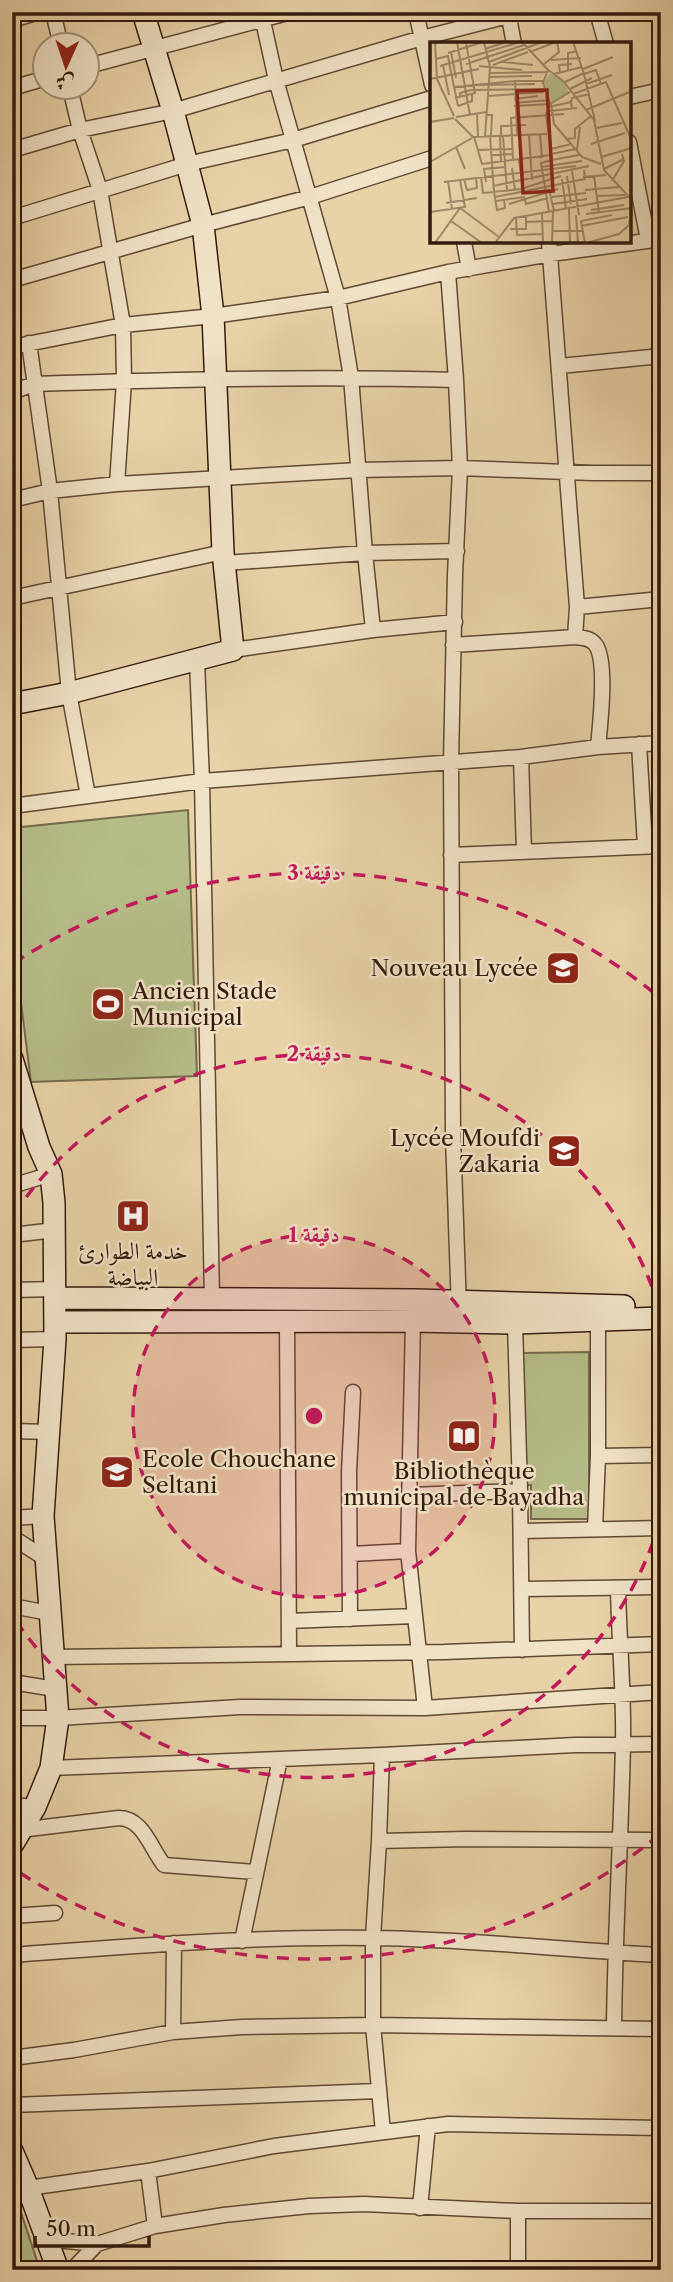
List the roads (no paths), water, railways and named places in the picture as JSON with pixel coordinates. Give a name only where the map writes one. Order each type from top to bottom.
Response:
[{"type":"street","points":[[12,20],[38,12]]},
{"type":"street","points":[[53,12],[58,32]]},
{"type":"street","points":[[143,12],[203,225],[213,316],[219,477],[233,650]]},
{"type":"street","points":[[102,62],[262,16],[291,12]]},
{"type":"street","points":[[416,12],[430,76]]},
{"type":"street","points":[[12,150],[80,130],[173,111],[422,38],[524,12]]},
{"type":"street","points":[[597,12],[605,42]]},
{"type":"street","points":[[508,14],[514,42]]},
{"type":"street","points":[[262,16],[276,80],[338,298],[351,377],[373,630]]},
{"type":"street","points":[[12,88],[32,82]]},
{"type":"street","points":[[631,97],[661,90]]},
{"type":"street","points":[[12,218],[187,164],[293,140],[430,99]]},
{"type":"street","points":[[73,102],[100,190],[123,325],[124,381],[117,484]]},
{"type":"street","points":[[631,150],[654,240],[631,242]]},
{"type":"street","points":[[12,280],[310,197],[430,159]]},
{"type":"street","points":[[464,243],[469,268]]},
{"type":"street","points":[[12,347],[123,325],[213,316],[338,298],[550,248],[615,243]]},
{"type":"street","points":[[550,248],[577,607],[575,637]]},
{"type":"street","points":[[448,272],[460,468],[451,762],[453,1137],[459,1312]]},
{"type":"street","points":[[29,343],[50,491],[69,693],[88,796]]},
{"type":"street","points":[[560,366],[661,356]]},
{"type":"street","points":[[12,392],[34,384],[124,381],[351,377],[456,380]]},
{"type":"street","points":[[12,500],[50,491],[117,484],[358,470],[460,468],[661,473]]},
{"type":"street","points":[[12,598],[224,558],[457,551]]},
{"type":"street","points":[[577,607],[661,599]]},
{"type":"street","points":[[12,704],[69,693],[233,650],[373,630],[454,622]]},
{"type":"street","points":[[453,645],[575,637],[592,641],[599,653],[603,696],[598,747]]},
{"type":"street","points":[[197,661],[202,782],[212,1300]]},
{"type":"street","points":[[12,806],[202,782],[661,743]]},
{"type":"street","points":[[639,744],[645,846]]},
{"type":"street","points":[[521,757],[524,852]]},
{"type":"street","points":[[451,855],[661,846]]},
{"type":"street","points":[[12,1059],[18,1097],[51,1174],[56,1293],[56,1330],[43,1516],[58,1718],[51,1768],[35,1807],[16,1838]]},
{"type":"street","points":[[12,1186],[51,1174]]},
{"type":"street","points":[[12,1235],[55,1230]]},
{"type":"street","points":[[12,1290],[459,1312],[661,1307]]},
{"type":"street","points":[[12,1340],[56,1330],[287,1322],[413,1321],[459,1312],[515,1323],[661,1318]]},
{"type":"street","points":[[595,1529],[598,1320]]},
{"type":"street","points":[[413,1321],[408,1551],[425,1708]]},
{"type":"street","points":[[287,1322],[289,1654]]},
{"type":"street","points":[[515,1323],[522,1531],[522,1650]]},
{"type":"street","points":[[350,1619],[349,1472],[353,1392]]},
{"type":"street","points":[[12,1431],[50,1432]]},
{"type":"street","points":[[598,1456],[661,1455]]},
{"type":"street","points":[[410,1495],[520,1491]]},
{"type":"street","points":[[12,1518],[43,1516]]},
{"type":"street","points":[[522,1531],[661,1528]]},
{"type":"street","points":[[12,1537],[46,1559]]},
{"type":"street","points":[[351,1554],[408,1551]]},
{"type":"street","points":[[523,1589],[661,1587]]},
{"type":"street","points":[[614,2028],[623,1744],[618,1588]]},
{"type":"street","points":[[12,1606],[49,1614]]},
{"type":"street","points":[[289,1620],[414,1616]]},
{"type":"street","points":[[52,1657],[522,1650],[661,1644]]},
{"type":"street","points":[[12,1682],[55,1689]]},
{"type":"street","points":[[12,1718],[58,1718],[240,1707],[425,1708],[661,1692]]},
{"type":"street","points":[[51,1768],[575,1745],[661,1744]]},
{"type":"street","points":[[382,1755],[373,1938],[373,2025],[383,2132]]},
{"type":"street","points":[[242,1941],[280,1759]]},
{"type":"street","points":[[12,1805],[35,1807]]},
{"type":"street","points":[[16,1838],[119,1818],[129,1819],[137,1824],[164,1865],[255,1872]]},
{"type":"street","points":[[379,1841],[661,1840]]},
{"type":"street","points":[[12,1916],[55,1913]]},
{"type":"street","points":[[12,1955],[174,1943],[373,1938],[488,1942],[661,1955]]},
{"type":"street","points":[[173,2032],[174,1943]]},
{"type":"street","points":[[12,2058],[173,2032],[242,2027],[373,2025],[661,2029]]},
{"type":"street","points":[[12,2105],[378,2091]]},
{"type":"street","points":[[28,2188],[149,2171],[274,2147],[448,2124],[661,2128]]},
{"type":"street","points":[[420,2208],[428,2126]]},
{"type":"street","points":[[12,2151],[58,2270]]},
{"type":"street","points":[[149,2171],[155,2226]]},
{"type":"street","points":[[46,2239],[97,2244],[155,2226],[309,2206],[365,2204],[517,2211],[661,2211]]},
{"type":"street","points":[[517,2211],[518,2270]]},
{"type":"street","points":[[72,2270],[97,2244]]},
{"type":"place","name":"Nouveau Lycée","points":[[563,968]]},
{"type":"place","name":"Ancien Stade Municipal","points":[[108,1004]]},
{"type":"place","name":"Lycée Moufdi Zakaria","points":[[564,1151]]},
{"type":"place","name":"خدمة الطوارئ البياضة","points":[[133,1216]]},
{"type":"place","name":"Bibliothèque municipal de Bayadha","points":[[464,1436]]},
{"type":"place","name":"Ecole Chouchane Seltani","points":[[117,1472]]}]
